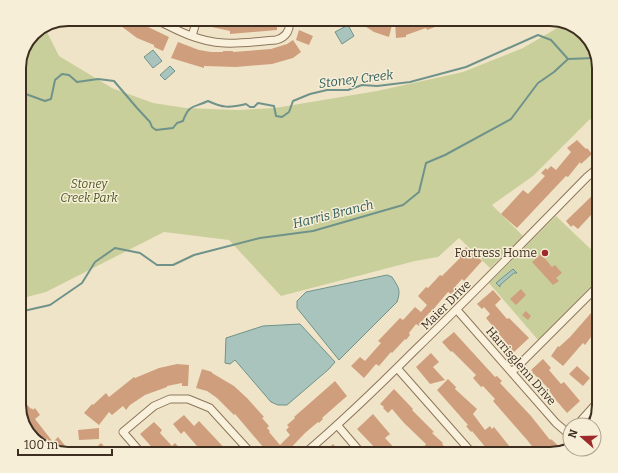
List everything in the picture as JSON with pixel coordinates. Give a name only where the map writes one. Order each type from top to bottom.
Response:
[{"type":"street","points":[[168,26],[192,36],[223,43],[276,40],[286,34],[290,26]]},
{"type":"street","points":[[192,36],[195,26]]},
{"type":"street","name":"Maier Drive","points":[[312,447],[338,426],[457,310],[592,173]]},
{"type":"street","points":[[512,372],[592,293]]},
{"type":"street","name":"Harrisglenn Drive","points":[[457,310],[556,423],[562,428]]},
{"type":"street","points":[[397,368],[467,447]]},
{"type":"street","points":[[136,447],[123,432],[154,406],[170,399],[188,399],[210,408],[246,447]]},
{"type":"street","points":[[584,417],[592,408]]},
{"type":"street","points":[[338,426],[356,447]]},
{"type":"green space","name":"Stoney Creek Park","points":[[559,27],[571,32],[582,40],[588,49],[592,63],[592,119],[589,120],[533,176],[492,205],[523,236],[490,268],[459,238],[438,257],[415,261],[281,296],[229,240],[164,232],[46,292],[26,297],[26,65],[30,49],[40,36],[47,32],[59,56],[112,88],[153,103],[186,108],[236,110],[275,108],[377,91],[463,72],[523,48]]},
{"type":"green space","points":[[556,216],[592,250],[592,285],[538,340],[489,283]]},
{"type":"water","points":[[349,26],[354,36],[342,44],[335,32]]},
{"type":"water","points":[[153,50],[162,61],[153,68],[144,57]]},
{"type":"water","points":[[170,66],[175,71],[165,80],[160,75]]},
{"type":"water","points":[[513,269],[517,273],[514,273],[500,285],[500,287],[496,283]]},
{"type":"water","points":[[387,275],[392,277],[398,287],[399,295],[397,302],[339,360],[297,308],[297,301],[306,292]]},
{"type":"water","points":[[300,324],[335,362],[329,369],[287,405],[278,405],[271,402],[235,360],[230,364],[225,363],[226,338],[263,326]]},
{"type":"building","points":[[121,26],[146,26],[169,37],[163,51],[154,47],[154,45],[137,38]]},
{"type":"building","points":[[207,26],[277,26],[277,30],[230,34],[230,31]]},
{"type":"building","points":[[365,26],[392,26],[389,37],[374,32]]},
{"type":"building","points":[[395,26],[438,26],[427,30],[426,28],[406,35],[406,37],[396,38]]},
{"type":"building","points":[[299,30],[313,36],[309,45],[296,40]]},
{"type":"building","points":[[293,40],[301,52],[293,58],[272,64],[236,67],[204,66],[204,68],[171,58],[178,42],[199,50],[211,52],[233,52],[271,49],[287,44]]},
{"type":"building","points":[[577,140],[592,154],[581,164],[580,162],[568,177],[566,176],[517,228],[501,214],[523,190],[528,194],[545,176],[541,173],[546,168],[547,170],[551,166],[556,170],[571,152],[567,148]]},
{"type":"building","points":[[592,196],[592,216],[591,215],[578,229],[573,225],[571,227],[566,221]]},
{"type":"building","points":[[466,247],[482,261],[464,281],[462,279],[451,294],[448,292],[419,326],[416,324],[406,340],[405,339],[392,353],[391,352],[379,366],[376,364],[364,378],[351,366],[360,357],[365,361],[381,343],[378,341],[400,318],[403,320],[415,307],[421,312],[427,305],[418,296],[426,287],[428,288],[440,275],[442,276],[460,258],[458,256]]},
{"type":"building","points":[[541,254],[552,267],[555,265],[562,273],[556,278],[559,281],[553,285],[532,262]]},
{"type":"building","points":[[521,289],[526,295],[516,305],[510,299]]},
{"type":"building","points":[[493,290],[501,299],[495,305],[507,319],[509,318],[529,338],[514,352],[486,318],[490,314],[484,307],[482,309],[477,304]]},
{"type":"building","points":[[526,311],[531,316],[528,320],[522,315]]},
{"type":"building","points":[[591,313],[592,336],[585,345],[583,343],[563,366],[551,356],[558,346],[559,347]]},
{"type":"building","points":[[454,332],[495,377],[497,376],[502,381],[500,383],[531,416],[550,440],[551,439],[559,446],[532,447],[493,401],[495,399],[473,378],[476,375],[452,351],[451,352],[442,342]]},
{"type":"building","points":[[431,353],[439,362],[433,367],[445,380],[430,384],[416,367]]},
{"type":"building","points":[[543,359],[551,368],[549,370],[561,384],[564,382],[580,401],[567,413],[546,386],[531,370]]},
{"type":"building","points":[[177,364],[189,365],[188,386],[182,386],[182,383],[167,386],[145,395],[130,405],[126,410],[123,406],[112,415],[109,412],[99,425],[84,413],[92,404],[93,405],[106,393],[109,397],[134,377],[135,378],[159,368]]},
{"type":"building","points":[[577,366],[590,378],[583,386],[569,374]]},
{"type":"building","points":[[202,369],[212,372],[234,386],[264,417],[262,418],[269,426],[267,428],[270,431],[269,432],[280,445],[290,435],[286,430],[289,427],[287,425],[335,381],[347,396],[322,418],[323,419],[319,423],[318,422],[305,433],[292,447],[263,447],[235,414],[234,415],[217,398],[207,391],[196,388]]},
{"type":"building","points":[[448,379],[456,387],[455,389],[477,409],[473,414],[485,430],[490,426],[492,429],[494,427],[510,447],[485,447],[437,390]]},
{"type":"building","points":[[394,389],[434,432],[432,433],[443,443],[442,444],[445,447],[424,447],[426,444],[392,409],[388,413],[380,404]]},
{"type":"building","points":[[26,404],[33,410],[35,408],[40,415],[35,419],[53,442],[58,437],[66,447],[49,443],[36,433],[27,416]]},
{"type":"building","points":[[373,414],[390,434],[385,438],[393,447],[374,447],[357,429]]},
{"type":"building","points":[[184,415],[194,426],[199,421],[223,447],[198,447],[184,431],[181,434],[173,424]]},
{"type":"building","points":[[154,422],[162,430],[160,433],[172,446],[175,443],[179,447],[152,447],[140,434]]},
{"type":"building","points":[[99,428],[99,439],[79,440],[78,430]]},
{"type":"building","points":[[101,443],[105,447],[97,447]]},
{"type":"waterway","name":"Stoney Creek","points":[[26,94],[45,101],[51,99],[55,80],[62,74],[69,75],[77,82],[98,79],[114,81],[156,130],[173,128],[177,123],[183,121],[187,112],[192,107],[208,101],[226,107],[246,104],[250,107],[254,107],[258,103],[274,106],[276,116],[282,117],[289,112],[293,101],[310,94],[327,90],[348,90],[362,85],[377,86],[410,82],[466,67],[538,35],[551,40],[568,59]]},
{"type":"waterway","name":"Harris Branch","points":[[26,310],[50,305],[82,283],[95,262],[115,248],[140,253],[157,265],[173,265],[194,255],[260,238],[313,231],[403,205],[419,192],[426,163],[445,155],[511,119],[538,83],[554,72],[568,59],[591,58]]},
{"type":"place","name":"Fortress Home","points":[[545,253]]}]
